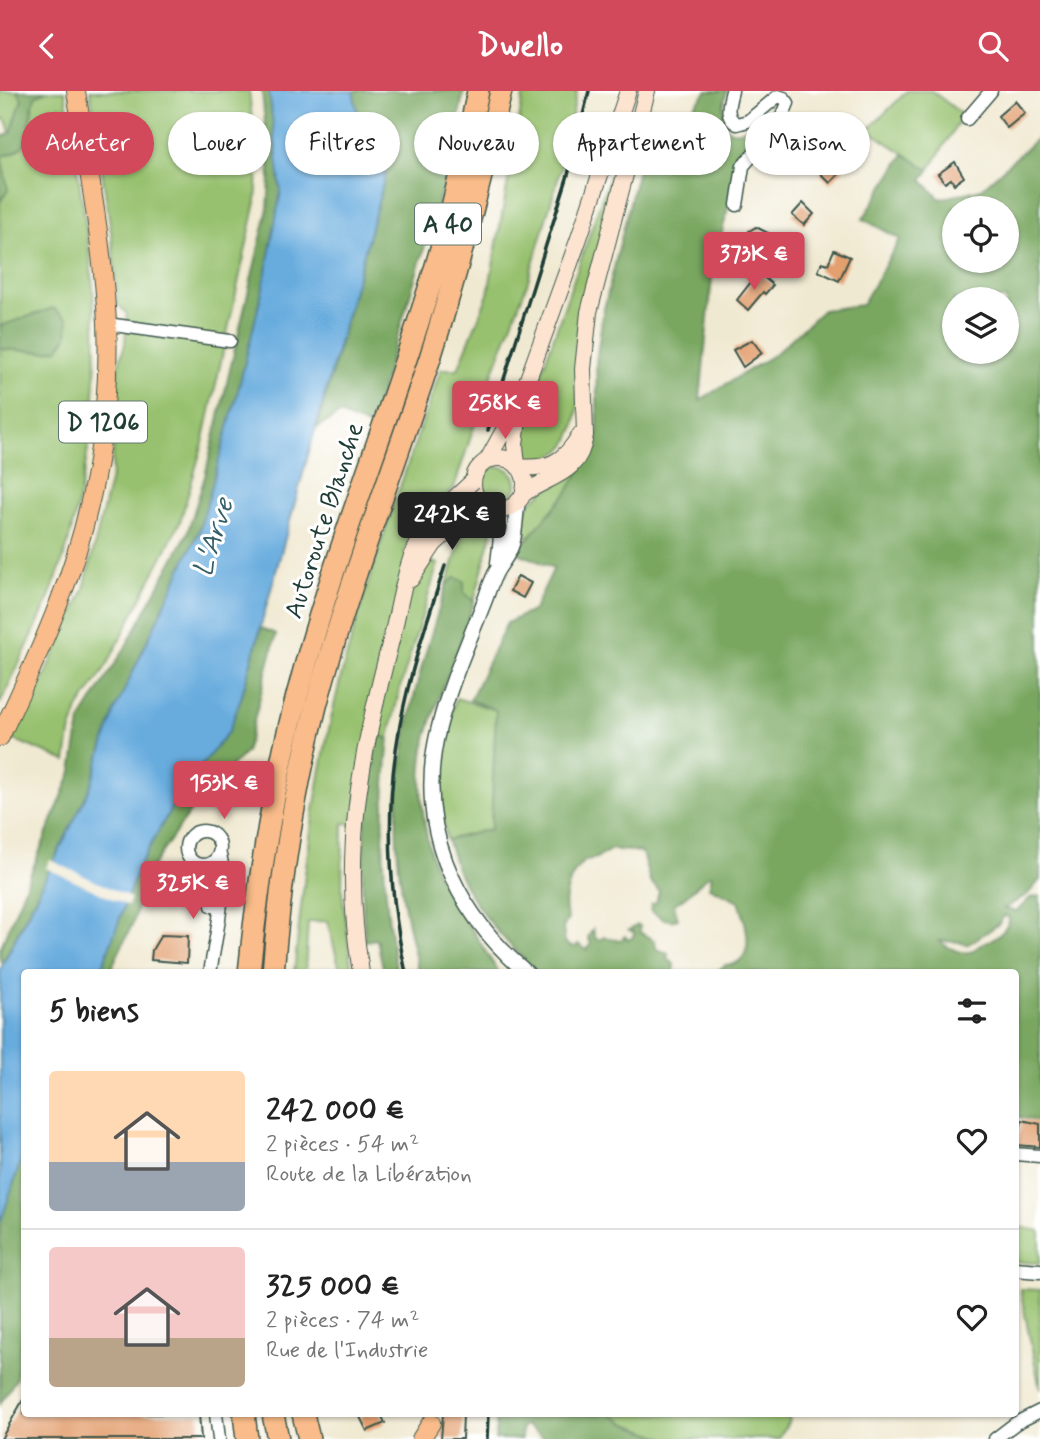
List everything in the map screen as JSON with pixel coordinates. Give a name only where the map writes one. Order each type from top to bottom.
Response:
[{"type":"highway","name":"Autoroute Blanche","points":[[249,969],[264,852],[279,771],[303,673],[332,576],[432,281],[456,193],[478,91]]},
{"type":"highway","name":"Autoroute Blanche","points":[[273,969],[284,868],[316,706],[354,580],[453,284],[477,198],[500,91]]},
{"type":"highway","points":[[243,969],[264,852]]},
{"type":"highway","points":[[244,1417],[247,1439]]},
{"type":"highway","points":[[274,1417],[278,1439]]},
{"type":"highway","points":[[294,1417],[298,1439]]},
{"type":"highway","points":[[304,1417],[309,1439]]},
{"type":"highway","points":[[314,1417],[318,1439]]},
{"type":"main road","name":"D 1206","points":[[0,737],[59,604],[86,516],[104,414],[107,324],[99,236],[76,91]]},
{"type":"main road","points":[[628,91],[520,401],[486,462],[478,469],[474,487],[479,501],[489,508],[505,510],[520,498],[562,474],[574,464],[583,447],[583,369],[589,312],[647,91]]},
{"type":"main road","points":[[520,401],[516,441],[517,466],[525,482],[520,498]]},
{"type":"main road","points":[[486,462],[506,459],[517,466],[538,468],[557,462],[572,448],[585,427]]},
{"type":"main road","points":[[361,969],[352,893],[354,824],[367,734],[412,556],[423,534],[438,515],[474,487]]},
{"type":"main road","points":[[404,592],[434,544],[467,517],[489,508]]},
{"type":"main road","points":[[421,1439],[431,1425]]},
{"type":"street","points":[[732,91],[729,113],[732,121],[737,124],[748,121],[778,96],[788,103],[779,125],[743,166],[737,205]]},
{"type":"street","points":[[967,119],[991,91]]},
{"type":"street","points":[[107,324],[230,341]]},
{"type":"street","points":[[520,498],[512,546],[497,572],[441,717],[433,754],[432,806],[443,858],[461,897],[489,936],[523,969]]},
{"type":"street","points":[[489,508],[501,538],[497,572]]},
{"type":"street","points":[[203,969],[213,894],[209,878],[199,865],[189,858],[186,848],[188,838],[196,831],[207,831],[216,836],[223,864],[211,969]]},
{"type":"street","points":[[199,865],[211,863],[219,853]]},
{"type":"street","points":[[1019,1154],[1040,1156]]},
{"type":"street","points":[[1019,1269],[1040,1271]]},
{"type":"street","points":[[995,1439],[1016,1423],[1040,1412]]},
{"type":"street","points":[[216,1417],[219,1439]]},
{"type":"green space","points":[[0,91],[65,91],[68,112],[21,112],[21,175],[78,175],[91,272],[96,345],[89,442],[68,543],[46,605],[0,704],[0,138],[10,133],[7,122],[0,116]]},
{"type":"green space","points":[[17,91],[47,91],[35,96],[32,112],[21,112],[21,147],[1,156],[8,190],[0,202],[0,138],[11,133],[22,99]]},
{"type":"green space","points":[[90,91],[249,91],[251,112],[168,112],[168,175],[258,175],[256,202],[203,443],[180,522],[107,665],[78,709],[70,733],[66,761],[12,739],[37,693],[84,589],[112,473],[118,367],[125,344],[127,314],[118,304],[103,175],[154,175],[154,112],[93,112]]},
{"type":"green space","points":[[262,91],[269,91],[281,191],[263,288],[200,529],[115,710],[90,788],[3,962],[0,960],[0,949],[72,772],[80,722],[125,648],[187,534],[205,476],[268,208],[271,112],[264,112]]},
{"type":"green space","points":[[353,91],[464,91],[460,112],[414,112],[414,175],[446,175],[370,427],[340,414],[317,428],[385,175],[400,175],[400,112],[357,112]]},
{"type":"green space","points":[[524,91],[577,91],[573,112],[553,112],[553,175],[559,175],[527,284],[486,390],[454,488],[424,517],[404,553],[438,564],[399,691],[389,738],[377,736],[364,825],[343,823],[342,891],[352,969],[340,969],[327,921],[308,922],[305,969],[294,969],[303,888],[322,761],[352,637],[441,369],[458,369],[488,294],[509,175],[539,175],[539,112],[520,112]]},
{"type":"green space","points":[[707,91],[727,91],[724,112],[689,112]]},
{"type":"green space","points":[[907,91],[932,91],[963,115],[929,170],[870,131],[870,128]]},
{"type":"green space","points":[[775,103],[781,108],[779,112],[766,112]]},
{"type":"green space","points":[[745,129],[745,157],[738,164],[732,180],[729,204],[713,268],[700,400],[775,354],[823,310],[862,305],[900,239],[863,219],[904,154],[929,170],[922,180],[942,199],[942,273],[1019,273],[1019,196],[952,196],[981,189],[1040,136],[1040,880],[1028,894],[1004,909],[1017,911],[1030,898],[1040,896],[1040,1122],[1019,1117],[1019,969],[720,969],[743,958],[746,950],[747,930],[739,901],[709,887],[710,875],[674,904],[678,919],[663,919],[650,910],[652,904],[656,903],[659,891],[650,881],[642,853],[612,849],[584,861],[570,880],[565,904],[568,919],[563,928],[565,942],[576,947],[578,944],[587,950],[591,944],[588,937],[593,929],[595,938],[599,940],[604,937],[620,941],[625,936],[631,939],[635,933],[629,930],[638,925],[640,932],[655,941],[656,949],[668,953],[667,958],[674,964],[674,969],[533,969],[487,918],[460,875],[447,840],[491,829],[496,710],[470,700],[507,623],[534,610],[554,568],[516,552],[567,493],[592,450],[598,431],[596,362],[603,313],[637,175],[731,175],[731,130]],"holes":[[[1004,916],[1009,917],[1002,932],[970,952],[953,950],[939,941],[967,945],[999,924]]]},
{"type":"green space","points":[[610,175],[620,175],[584,295],[578,341],[578,408],[574,428],[567,444],[542,461],[530,459],[523,444],[526,419]]},
{"type":"green space","points":[[53,308],[68,319],[67,337],[58,349],[44,352],[0,349],[0,326]]},
{"type":"green space","points":[[499,467],[511,472],[516,484],[511,496],[499,501],[487,496],[482,484],[487,472]]},
{"type":"green space","points":[[583,467],[567,493],[529,537],[521,534],[523,519],[534,499]]},
{"type":"green space","points":[[475,522],[486,524],[492,533],[474,601],[464,593],[455,578],[447,584],[464,529]]},
{"type":"green space","points":[[455,578],[464,581],[464,593],[474,601],[426,739],[422,807],[437,873],[497,969],[418,969],[399,871],[397,809],[403,751],[422,667],[447,584]]},
{"type":"green space","points":[[261,628],[276,634],[246,752],[198,800],[147,874],[133,923],[111,969],[101,969],[138,868],[180,792],[229,731]]},
{"type":"green space","points":[[456,698],[496,710],[491,829],[447,840],[441,802],[441,768]]},
{"type":"green space","points":[[377,736],[389,738],[383,828],[385,884],[396,969],[383,969],[377,939],[365,941],[364,838]]},
{"type":"green space","points":[[21,1160],[21,1342],[16,1379],[0,1404],[0,1224]]},
{"type":"green space","points":[[1019,1227],[1040,1231],[1040,1263],[1019,1262]]},
{"type":"green space","points":[[1020,1289],[1040,1290],[1040,1389]]},
{"type":"green space","points":[[497,1417],[615,1417],[667,1439],[545,1439],[526,1425],[522,1428],[521,1439],[495,1439]]},
{"type":"green space","points":[[615,1417],[790,1419],[779,1439],[667,1439]]},
{"type":"water","name":"L'Arve","points":[[269,91],[353,91],[357,112],[285,112],[285,175],[385,175],[241,698],[229,731],[180,792],[138,868],[101,969],[21,969],[21,1160],[0,1224],[0,970],[90,788],[115,710],[200,529],[263,288],[281,191]]},
{"type":"pier","points":[[50,860],[131,898],[128,906],[46,868]]},
{"type":"building","points":[[1015,101],[1025,113],[1007,128],[998,116]]},
{"type":"building","points":[[955,162],[964,177],[954,184],[951,179],[945,183],[938,174]]},
{"type":"building","points":[[822,175],[838,175],[830,183]]},
{"type":"building","points":[[803,203],[814,214],[804,225],[792,215]]},
{"type":"building","points":[[756,227],[770,234],[780,255],[766,264],[748,239],[749,231]]},
{"type":"building","points":[[834,250],[850,257],[839,281],[818,271],[822,262],[828,264]]},
{"type":"building","points":[[761,275],[773,285],[765,294],[763,292],[748,310],[737,300],[751,282],[753,284]]},
{"type":"building","points":[[752,340],[762,353],[743,367],[733,350]]},
{"type":"building","points":[[518,576],[531,583],[523,598],[510,591]]},
{"type":"building","points":[[161,935],[188,936],[187,963],[151,960],[152,950]]},
{"type":"building","points":[[1022,1120],[1040,1124],[1040,1147],[1019,1145]]},
{"type":"building","points":[[21,1403],[21,1417],[199,1417],[201,1439],[1,1439]]},
{"type":"building","points":[[360,1417],[382,1417],[385,1423],[367,1431]]},
{"type":"building","points":[[443,1417],[463,1417],[462,1439],[441,1439]]},
{"type":"railway","points":[[488,430],[568,175],[589,91]]},
{"type":"railway","points":[[405,969],[392,880],[391,818],[395,756],[409,685],[445,566]]},
{"type":"railway","points":[[487,1439],[488,1417]]}]
